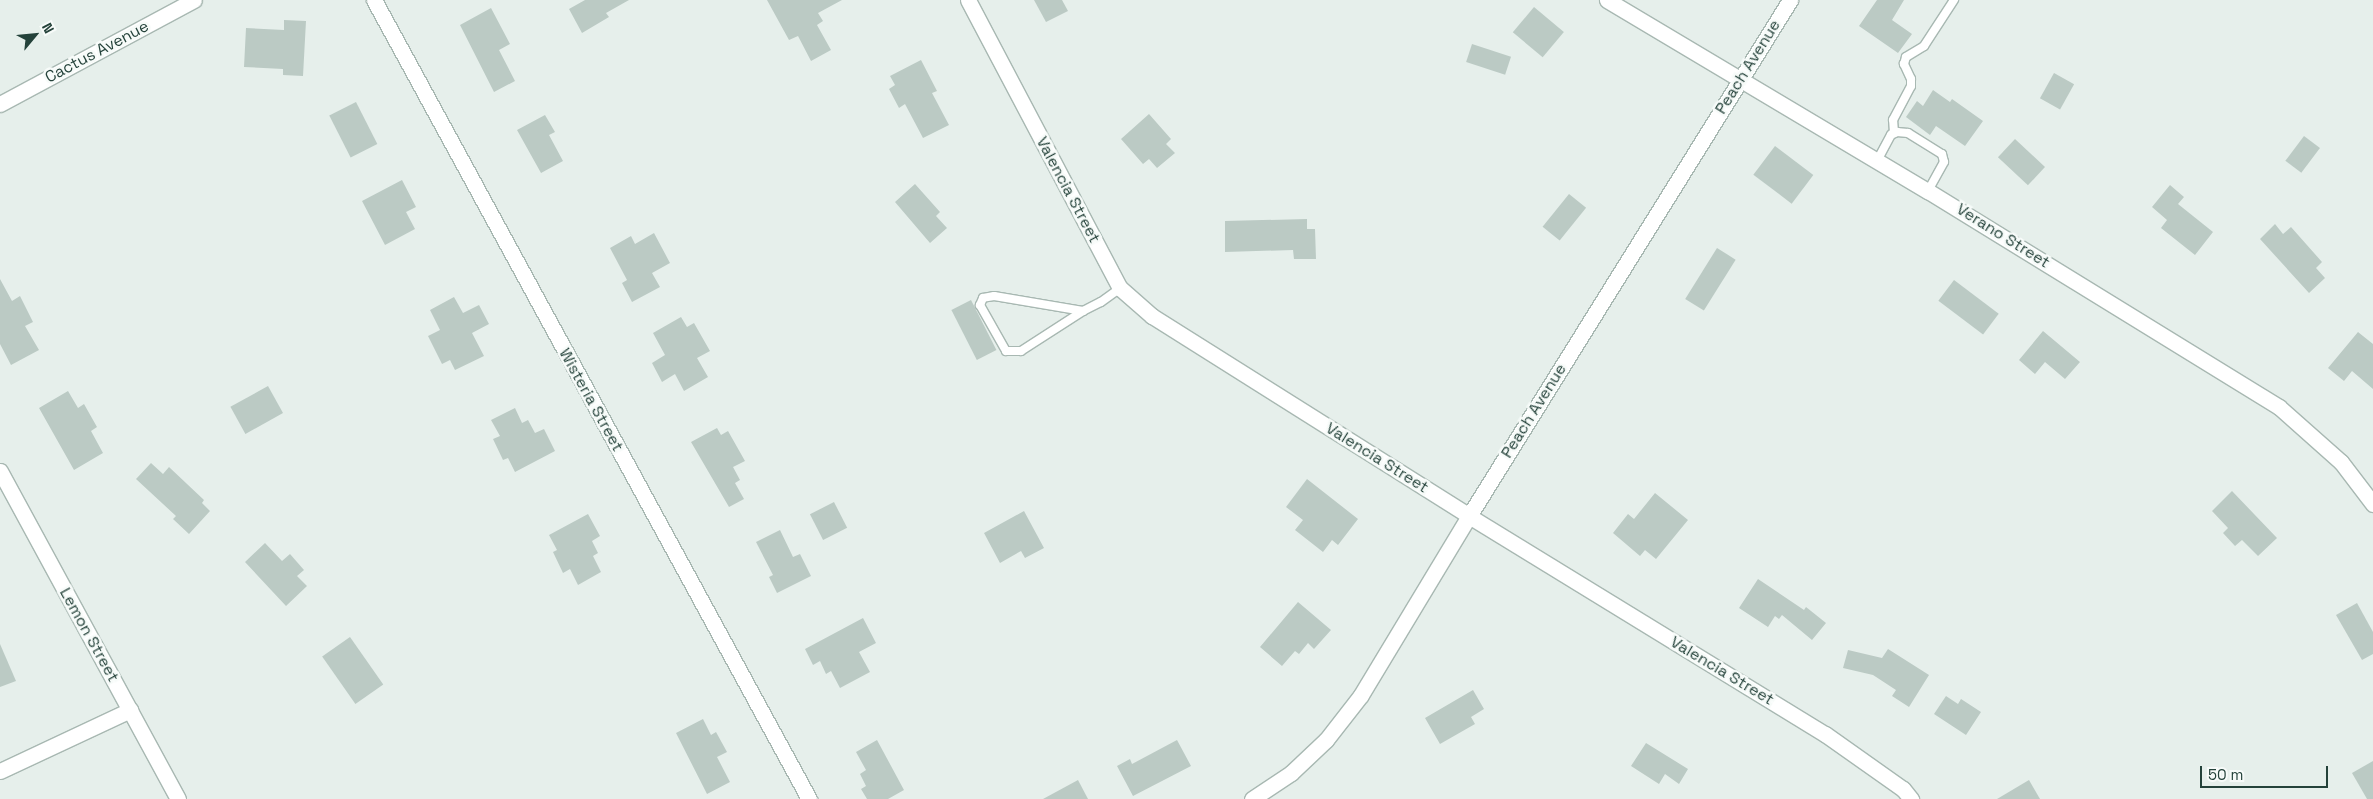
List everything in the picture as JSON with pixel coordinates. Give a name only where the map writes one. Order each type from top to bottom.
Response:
[{"type":"street","name":"Cactus Avenue","points":[[0,104],[194,0]]},
{"type":"street","name":"Wisteria Street","points":[[374,0],[809,799]]},
{"type":"street","name":"Valencia Street","points":[[968,0],[1120,288],[1152,316],[1469,516],[1825,734],[1903,790],[1911,799]]},
{"type":"street","name":"Verano Street","points":[[1607,0],[1928,191],[2279,407],[2341,462],[2373,504]]},
{"type":"street","name":"Peach Avenue","points":[[1252,799],[1291,774],[1326,740],[1361,694],[1469,516],[1790,0]]},
{"type":"street","name":"Lemon Street","points":[[0,471],[178,799]]},
{"type":"street","points":[[0,771],[130,710]]},
{"type":"lane","points":[[1894,133],[1893,120],[1898,107],[1912,86],[1904,64],[1906,57],[1924,46],[1954,0]]},
{"type":"lane","points":[[1876,161],[1891,135],[1894,133],[1908,133],[1942,154],[1944,162],[1928,191]]},
{"type":"lane","points":[[1082,311],[994,296],[983,298],[980,305],[1006,351],[1021,351],[1082,311],[1101,302],[1120,288]]},
{"type":"building","points":[[585,0],[629,0],[606,13],[609,17],[582,33],[569,9]]},
{"type":"building","points":[[767,0],[842,0],[818,13],[823,21],[817,25],[831,50],[811,61],[798,36],[789,40]]},
{"type":"building","points":[[1034,0],[1062,0],[1068,11],[1046,22]]},
{"type":"building","points":[[1877,0],[1904,0],[1892,20],[1912,34],[1898,53],[1859,26]]},
{"type":"building","points":[[1534,7],[1564,32],[1543,57],[1513,32]]},
{"type":"building","points":[[491,8],[510,44],[499,50],[515,81],[494,92],[460,25]]},
{"type":"building","points":[[284,20],[306,21],[303,76],[283,75],[283,69],[244,67],[246,28],[284,30]]},
{"type":"building","points":[[1472,44],[1511,57],[1505,75],[1466,62]]},
{"type":"building","points":[[921,60],[937,91],[932,93],[949,125],[923,138],[905,104],[899,108],[889,89],[895,85],[890,76]]},
{"type":"building","points":[[2054,73],[2074,84],[2060,110],[2040,98]]},
{"type":"building","points":[[1933,90],[1950,102],[1952,99],[1983,121],[1965,146],[1936,126],[1930,135],[1906,117],[1917,101],[1923,106]]},
{"type":"building","points":[[356,102],[377,144],[351,157],[329,116]]},
{"type":"building","points":[[1149,114],[1171,139],[1166,144],[1175,153],[1157,168],[1149,159],[1143,164],[1121,139]]},
{"type":"building","points":[[545,115],[555,132],[549,135],[563,161],[541,173],[517,130]]},
{"type":"building","points":[[2304,136],[2320,148],[2301,173],[2285,161]]},
{"type":"building","points":[[2015,139],[2045,167],[2028,185],[1998,157]]},
{"type":"building","points":[[1775,146],[1813,175],[1792,204],[1753,175]]},
{"type":"building","points":[[402,180],[416,207],[406,212],[415,229],[385,245],[362,201]]},
{"type":"building","points":[[915,184],[940,212],[936,216],[947,228],[930,243],[895,202]]},
{"type":"building","points":[[2170,185],[2184,197],[2178,204],[2213,232],[2195,255],[2161,228],[2167,220],[2152,207]]},
{"type":"building","points":[[1569,194],[1586,208],[1560,240],[1543,227]]},
{"type":"building","points":[[1307,219],[1307,229],[1315,229],[1316,259],[1294,259],[1293,250],[1225,252],[1225,221]]},
{"type":"building","points":[[2275,224],[2283,234],[2291,227],[2322,262],[2316,268],[2325,278],[2309,293],[2260,239]]},
{"type":"building","points":[[654,233],[670,263],[652,273],[660,287],[632,302],[622,283],[627,280],[610,248],[631,236],[635,244]]},
{"type":"building","points":[[1717,248],[1736,260],[1704,311],[1685,299]]},
{"type":"building","points":[[0,279],[12,301],[20,296],[33,322],[25,326],[39,350],[11,365],[0,344]]},
{"type":"building","points":[[1954,280],[1999,314],[1983,334],[1938,301]]},
{"type":"building","points":[[454,297],[463,313],[479,305],[489,324],[472,333],[484,356],[455,370],[450,360],[442,364],[428,336],[440,330],[430,310]]},
{"type":"building","points":[[971,300],[996,350],[977,360],[951,310]]},
{"type":"building","points":[[681,317],[687,327],[694,323],[710,351],[697,358],[708,377],[684,391],[675,374],[662,382],[652,363],[665,355],[653,333]]},
{"type":"building","points":[[2043,331],[2080,362],[2065,379],[2045,362],[2035,374],[2019,360]]},
{"type":"building","points":[[2358,332],[2373,344],[2373,389],[2352,371],[2344,381],[2328,368]]},
{"type":"building","points":[[268,386],[283,413],[245,434],[230,407]]},
{"type":"building","points":[[68,391],[78,408],[84,404],[97,427],[91,431],[103,453],[74,470],[39,408]]},
{"type":"building","points":[[515,408],[522,423],[528,420],[535,433],[544,429],[555,451],[515,472],[508,458],[503,460],[493,439],[500,436],[491,420]]},
{"type":"building","points":[[717,428],[721,435],[728,431],[745,461],[733,467],[740,480],[735,483],[744,499],[729,507],[691,442]]},
{"type":"building","points":[[151,463],[163,474],[169,467],[204,500],[202,503],[210,511],[189,534],[173,519],[176,516],[136,479]]},
{"type":"building","points":[[1307,479],[1358,519],[1338,545],[1332,540],[1323,552],[1295,530],[1303,520],[1286,507]]},
{"type":"building","points":[[2232,491],[2277,538],[2258,556],[2242,540],[2235,546],[2223,533],[2228,528],[2212,511]]},
{"type":"building","points":[[1655,493],[1688,520],[1656,559],[1645,550],[1640,556],[1613,533],[1628,514],[1634,519]]},
{"type":"building","points":[[834,502],[847,528],[823,540],[810,514]]},
{"type":"building","points":[[1024,511],[1044,548],[1025,558],[1021,551],[1000,563],[984,533]]},
{"type":"building","points":[[588,514],[600,536],[592,541],[598,553],[593,556],[601,572],[578,585],[570,569],[563,573],[553,552],[557,550],[549,535]]},
{"type":"building","points":[[780,530],[793,557],[800,554],[811,576],[777,593],[769,577],[773,575],[756,542]]},
{"type":"building","points":[[265,543],[282,561],[290,554],[304,570],[297,576],[307,586],[286,606],[245,562]]},
{"type":"building","points":[[1758,579],[1804,610],[1806,607],[1826,623],[1812,640],[1782,615],[1779,619],[1775,616],[1768,627],[1739,608]]},
{"type":"building","points":[[1298,602],[1331,630],[1314,649],[1308,643],[1299,654],[1295,651],[1282,666],[1260,647]]},
{"type":"building","points":[[2357,603],[2373,632],[2373,654],[2362,660],[2336,615]]},
{"type":"building","points":[[863,618],[876,643],[859,652],[870,672],[840,688],[831,671],[826,674],[820,661],[813,665],[805,649]]},
{"type":"building","points":[[350,637],[383,685],[355,704],[322,657]]},
{"type":"building","points":[[0,644],[16,681],[0,687]]},
{"type":"building","points":[[1888,649],[1929,675],[1909,707],[1892,696],[1896,690],[1873,675],[1843,668],[1848,650],[1882,658]]},
{"type":"building","points":[[1473,690],[1484,709],[1471,717],[1475,724],[1440,744],[1425,718]]},
{"type":"building","points":[[1946,696],[1958,704],[1961,699],[1981,712],[1966,735],[1934,714]]},
{"type":"building","points":[[703,719],[711,735],[716,732],[727,752],[717,757],[730,782],[707,794],[676,733]]},
{"type":"building","points":[[877,740],[904,790],[888,799],[867,799],[861,789],[866,786],[860,774],[866,770],[856,752]]},
{"type":"building","points":[[1177,740],[1191,766],[1133,796],[1117,766],[1130,759],[1132,764]]},
{"type":"building","points":[[1646,743],[1688,769],[1679,784],[1665,774],[1659,784],[1631,766]]},
{"type":"building","points":[[2373,761],[2373,799],[2367,799],[2352,773]]},
{"type":"building","points":[[1078,780],[1088,799],[1043,799]]},
{"type":"building","points":[[2029,780],[2040,799],[1997,799]]}]
